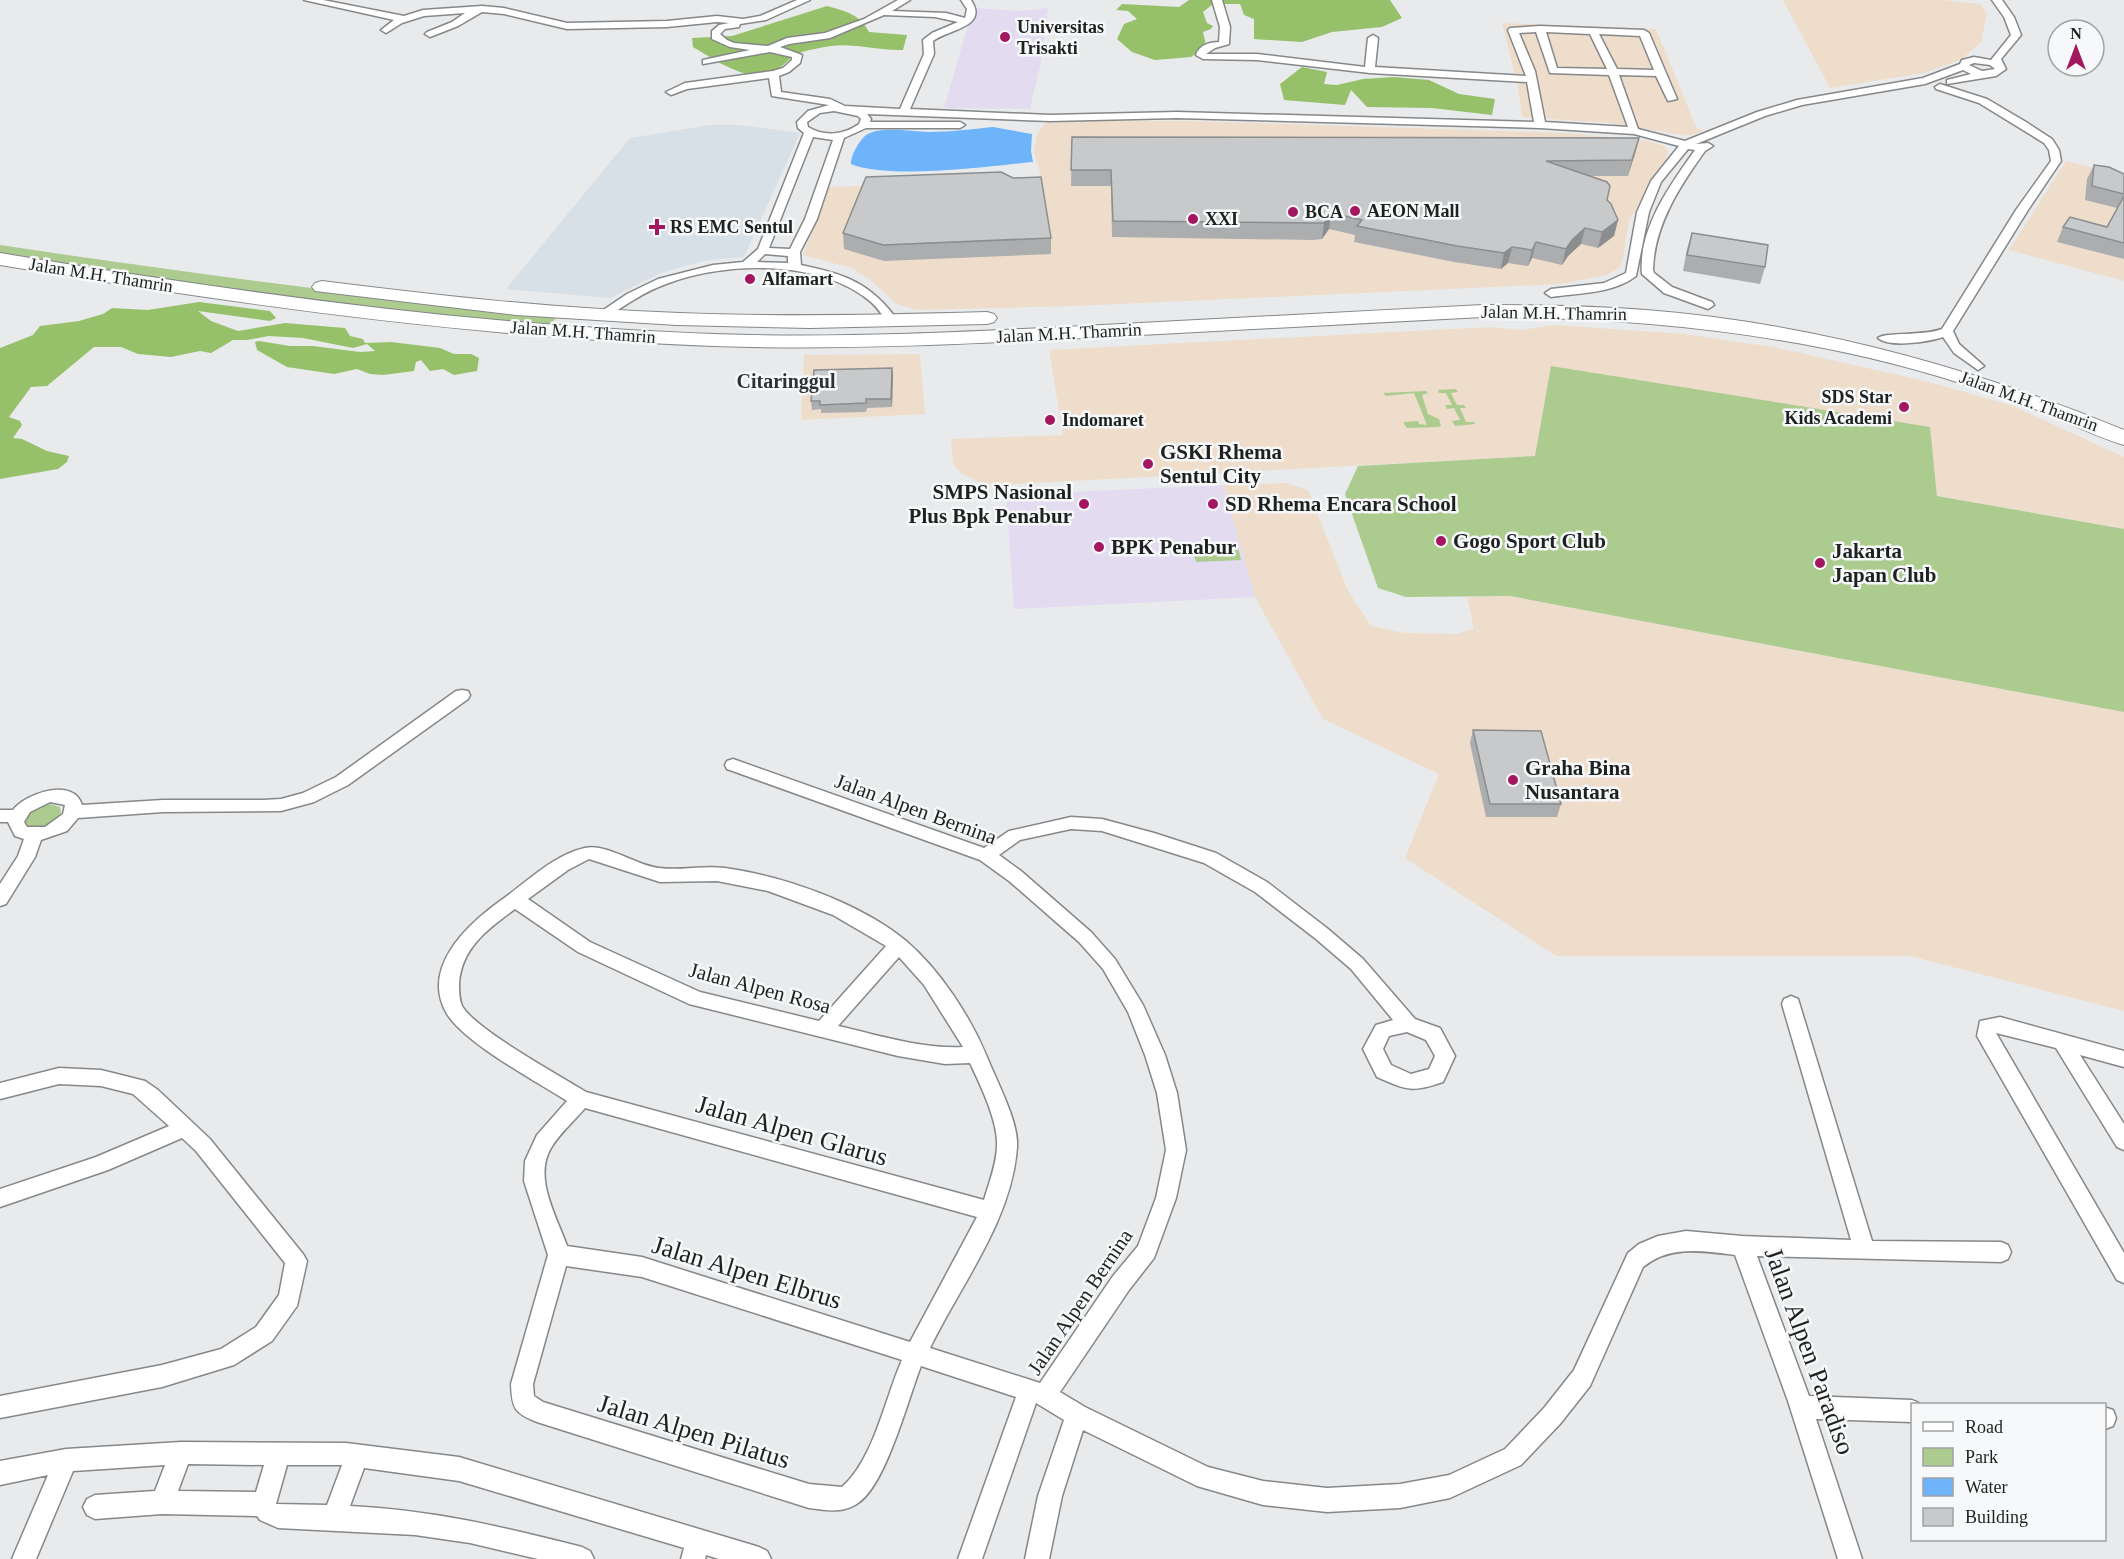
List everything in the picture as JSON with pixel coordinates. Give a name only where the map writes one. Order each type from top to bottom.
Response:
[{"type":"main road","name":"Jalan M.H. Thamrin","points":[[0,242],[191,270]]},
{"type":"main road","name":"Jalan M.H. Thamrin","points":[[0,259],[132,281],[469,324],[598,324],[634,318],[892,321],[1551,293],[1624,305],[1659,308],[1741,327],[1856,348],[2010,383],[2124,418]]},
{"type":"main road","name":"Jalan M.H. Thamrin","points":[[308,285],[472,304],[598,324],[752,341],[922,340],[1483,311],[1573,310],[1624,305]]},
{"type":"main road","name":"Jalan M.H. Thamrin","points":[[1659,308],[1708,305],[1813,322],[1884,338],[1978,366],[2124,438]]},
{"type":"main road","points":[[598,324],[575,331],[558,323],[567,318],[613,320],[634,318]]},
{"type":"street","points":[[309,0],[403,19]]},
{"type":"street","points":[[671,92],[685,86],[774,74],[792,66],[798,58],[792,53],[728,44],[718,40],[714,35],[722,27],[752,23],[806,0]]},
{"type":"street","points":[[706,62],[771,49],[787,41],[827,36],[867,21],[905,0]]},
{"type":"street","points":[[904,112],[929,54],[928,40],[934,35],[966,22],[972,15],[972,9],[966,0]]},
{"type":"street","points":[[1217,0],[1226,27],[1224,44],[1206,48],[1201,55],[1257,57],[1370,70],[1531,75],[1553,71],[1614,74],[1660,73]]},
{"type":"street","points":[[1708,305],[1668,290],[1648,274],[1647,266],[1658,217],[1675,185],[1701,149],[1798,111],[1936,86],[1982,74],[1997,73],[2001,69],[1997,65],[1998,55],[2010,46],[2016,35],[2009,17],[1996,0]]},
{"type":"street","points":[[430,34],[455,24],[476,9]]},
{"type":"street","points":[[386,30],[403,19],[435,11],[476,9],[504,11],[567,26],[651,25],[717,19],[743,22],[763,18]]},
{"type":"street","points":[[880,12],[899,16],[940,16],[966,22]]},
{"type":"street","points":[[1551,293],[1607,286],[1620,282],[1632,274],[1640,221],[1656,181],[1685,145],[1761,114],[1801,102],[1925,81],[1964,66],[1965,62],[1974,60],[1999,44],[2005,37],[2009,17]]},
{"type":"street","points":[[1540,29],[1553,71]]},
{"type":"street","points":[[1540,125],[1531,75],[1513,30],[1540,29],[1646,34],[1672,99]]},
{"type":"street","points":[[1593,31],[1614,74],[1634,131]]},
{"type":"street","points":[[1370,70],[1373,38]]},
{"type":"street","points":[[1974,60],[1997,65]]},
{"type":"street","points":[[1964,66],[1982,74]]},
{"type":"street","points":[[774,74],[776,94],[830,102],[841,108]]},
{"type":"street","points":[[1884,338],[1917,339],[1936,336],[1947,331],[2022,210],[2056,161],[2056,154],[2048,141],[1993,105],[1968,93],[1936,86]]},
{"type":"street","points":[[853,110],[864,117],[864,125],[858,131],[840,136],[820,136],[810,132],[802,125],[806,116],[821,110],[841,108],[1050,118],[1167,115],[1540,125],[1634,131],[1701,149]]},
{"type":"street","points":[[864,125],[940,126],[1035,121],[1050,118]]},
{"type":"street","points":[[746,266],[763,250],[810,132]]},
{"type":"street","points":[[797,269],[793,261],[794,252],[811,219],[840,136]]},
{"type":"street","points":[[1656,181],[1675,185]]},
{"type":"street","points":[[763,250],[776,253],[794,252]]},
{"type":"street","points":[[598,324],[633,295],[678,276],[746,266],[797,269],[847,282],[876,300],[892,321]]},
{"type":"street","points":[[1947,331],[1949,340],[1955,348],[1978,366]]},
{"type":"street","points":[[75,812],[70,799],[65,796],[50,796],[27,806],[16,822],[21,832],[34,835],[59,828],[75,812],[163,806],[263,807],[308,798],[342,782],[462,695]]},
{"type":"street","name":"Jalan Alpen Bernina","points":[[733,765],[926,836],[986,855],[1015,876],[1085,937],[1109,964],[1136,1010],[1155,1055],[1167,1094],[1176,1150],[1166,1198],[1147,1251],[1037,1392],[970,1559]]},
{"type":"street","points":[[0,816],[18,816]]},
{"type":"street","points":[[986,855],[1015,835],[1071,823],[1101,825],[1154,839],[1210,858],[1261,888],[1322,934],[1357,964],[1408,1024]]},
{"type":"street","points":[[0,899],[26,857],[34,835]]},
{"type":"street","name":"Jalan Alpen Glarus","points":[[851,1494],[868,1474],[915,1354],[977,1243],[989,1211],[1000,1180],[1008,1144],[996,1101],[977,1054],[924,970],[898,945],[851,917],[803,896],[763,883],[724,875],[692,873],[662,875],[640,871],[589,853],[572,861],[488,919],[459,948],[449,992],[456,1012],[478,1031],[582,1099],[989,1211]]},
{"type":"street","name":"Jalan Alpen Rosa","points":[[516,900],[552,927],[584,946],[696,999],[824,1028],[898,1048],[945,1056],[977,1054]]},
{"type":"street","points":[[824,1028],[898,945]]},
{"type":"street","points":[[1791,1004],[1864,1250]]},
{"type":"street","points":[[2124,1059],[2000,1025],[1987,1026],[1986,1036],[2124,1273]]},
{"type":"street","points":[[2062,1042],[2124,1141]]},
{"type":"street","points":[[0,1091],[20,1084],[59,1076],[101,1078],[138,1087],[151,1096],[183,1129],[203,1145],[296,1261],[289,1299],[264,1334],[226,1358],[162,1376],[0,1407]]},
{"type":"street","points":[[559,1255],[534,1181],[535,1161],[544,1141],[582,1099]]},
{"type":"street","points":[[0,1198],[101,1164],[183,1129]]},
{"type":"street","name":"Jalan Alpen Paradiso","points":[[1037,1392],[1077,1415],[1205,1478],[1263,1493],[1327,1500],[1400,1496],[1450,1486],[1513,1457],[1552,1416],[1582,1378],[1635,1260],[1646,1250],[1675,1241],[1742,1246],[1803,1407],[1850,1559]]},
{"type":"street","points":[[1742,1246],[2001,1252]]},
{"type":"street","name":"Jalan Alpen Elbrus","points":[[559,1255],[642,1267],[1037,1392]]},
{"type":"street","name":"Jalan Alpen Pilatus","points":[[559,1255],[522,1384],[523,1402],[537,1411],[809,1496],[834,1500],[851,1494]]},
{"type":"street","points":[[1803,1407],[1911,1411]]},
{"type":"street","points":[[1037,1559],[1050,1496],[1077,1415]]},
{"type":"street","points":[[162,1503],[181,1453]]},
{"type":"street","points":[[0,1473],[66,1460],[181,1453],[357,1455],[459,1469],[695,1551],[759,1559]]},
{"type":"street","points":[[279,1453],[264,1504],[268,1512],[278,1516],[335,1517],[425,1524],[484,1534],[582,1559]]},
{"type":"street","points":[[335,1517],[357,1455]]},
{"type":"street","points":[[24,1559],[66,1460]]},
{"type":"street","points":[[95,1507],[162,1503],[264,1504]]},
{"type":"shaded area","points":[[1783,0],[1943,0],[1980,4],[1987,13],[1981,42],[1962,59],[1924,73],[1830,88]]},
{"type":"shaded area","name":"Universitas Trisakti","points":[[973,8],[1020,11],[1048,8],[1041,62],[1030,109],[944,108]]},
{"type":"shaded area","points":[[1502,23],[1656,29],[1696,127],[1704,131],[1688,136],[1609,123],[1522,117],[1518,87]]},
{"type":"shaded area","points":[[1192,121],[1568,133],[1648,141],[1664,146],[1668,152],[1666,160],[1629,220],[1623,258],[1619,268],[1607,275],[1560,284],[1075,306],[916,310],[897,304],[870,280],[852,268],[803,255],[829,187],[1042,179],[1034,152],[1037,135],[1045,123]]},
{"type":"shaded area","name":"RS EMC Sentul","points":[[710,125],[739,125],[800,133],[744,257],[703,261],[661,273],[610,298],[506,289],[630,138]]},
{"type":"shaded area","points":[[2066,161],[2109,172],[2124,179],[2124,281],[2009,250]]},
{"type":"shaded area","points":[[1555,325],[1685,334],[1773,347],[1929,382],[2013,406],[2124,457],[2124,529],[1937,496],[1934,463],[1551,367],[1536,456],[998,485],[979,482],[962,474],[953,464],[951,439],[1063,435],[1049,350],[1490,327],[1521,330]]},
{"type":"shaded area","points":[[920,354],[925,414],[801,420],[804,355]]},
{"type":"shaded area","points":[[1287,483],[1308,490],[1348,591],[1371,626],[1405,633],[1457,634],[1474,629],[1467,597],[1510,596],[2124,712],[2124,1011],[1910,956],[1556,956],[1405,858],[1439,774],[1323,719],[1255,597],[1223,485]]},
{"type":"shaded area","name":"BPK Penabur","points":[[1223,485],[1255,597],[1014,609],[1006,495]]},
{"type":"green space","points":[[1189,0],[1390,0],[1402,18],[1382,27],[1332,32],[1302,42],[1254,39],[1254,19],[1244,15],[1240,4],[1213,4],[1203,12],[1207,23],[1213,26],[1203,32],[1206,45],[1191,57],[1155,60],[1132,52],[1117,39],[1124,24],[1137,19],[1128,11],[1116,10],[1122,4],[1179,7]]},
{"type":"green space","points":[[827,6],[857,17],[869,32],[907,35],[903,50],[849,46],[812,49],[795,55],[773,72],[752,75],[731,68],[693,47],[692,38],[732,36]]},
{"type":"green space","points":[[1302,67],[1327,72],[1324,84],[1337,85],[1363,79],[1394,77],[1429,80],[1459,94],[1495,99],[1492,115],[1432,108],[1367,107],[1351,90],[1345,105],[1284,100],[1280,84]]},
{"type":"green space","points":[[0,245],[279,284],[559,316],[551,323],[555,326],[393,312],[0,256]]},
{"type":"green space","points":[[199,302],[270,311],[276,318],[270,321],[198,311],[211,321],[238,331],[285,323],[345,328],[350,336],[363,339],[365,343],[391,342],[440,348],[454,354],[471,354],[479,358],[477,371],[454,375],[443,369],[430,371],[421,360],[416,362],[414,371],[383,375],[370,374],[357,369],[334,374],[287,367],[257,350],[255,342],[360,352],[375,351],[367,344],[353,348],[303,338],[269,336],[233,340],[211,353],[200,351],[171,357],[138,354],[121,347],[94,347],[47,386],[31,387],[9,417],[20,421],[22,425],[13,438],[22,439],[47,451],[69,456],[67,462],[58,469],[0,479],[0,348],[33,335],[40,326],[79,321],[103,314],[112,308],[148,310]]},
{"type":"green space","name":"Jakarta Japan Club","points":[[1551,366],[1930,427],[1937,496],[2124,529],[2124,712],[1510,596],[1406,597],[1378,588],[1345,494],[1358,466],[1535,456]]},
{"type":"green space","points":[[1456,389],[1458,392],[1451,393],[1457,405],[1464,405],[1466,408],[1460,408],[1466,422],[1475,424],[1455,426],[1452,421],[1460,420],[1454,408],[1447,409],[1445,405],[1452,405],[1446,393],[1439,393],[1438,390]]},
{"type":"green space","points":[[1426,391],[1428,393],[1422,395],[1428,414],[1439,419],[1441,426],[1407,428],[1403,422],[1418,421],[1419,424],[1427,425],[1414,393],[1386,396],[1383,393]]},
{"type":"green space","points":[[1237,543],[1241,560],[1196,562],[1192,546]]},
{"type":"green space","points":[[47,803],[60,807],[61,812],[58,817],[45,826],[24,829],[23,814]]},
{"type":"water","points":[[993,127],[1032,134],[1033,162],[966,169],[914,171],[868,169],[851,164],[858,145],[865,136],[871,133],[887,130],[945,132]]},
{"type":"building","name":"AEON Mall","points":[[1072,137],[1639,138],[1632,160],[1546,161],[1607,182],[1610,186],[1607,200],[1618,220],[1602,232],[1585,228],[1566,249],[1536,242],[1532,250],[1512,247],[1504,253],[1357,226],[1362,220],[1331,213],[1324,223],[1113,221],[1111,170],[1071,170]]},
{"type":"building","points":[[2094,165],[2109,167],[2124,174],[2124,194],[2092,186]]},
{"type":"building","points":[[1001,172],[1013,178],[1041,177],[1051,238],[883,245],[843,233],[866,177]]},
{"type":"building","points":[[2124,196],[2124,243],[2063,227],[2070,217],[2107,227]]},
{"type":"building","points":[[1692,233],[1768,245],[1765,267],[1687,255]]},
{"type":"building","points":[[892,368],[891,399],[866,399],[866,403],[820,405],[820,401],[811,401],[814,370]]},
{"type":"building","name":"Graha Bina Nusantara","points":[[1473,730],[1541,731],[1561,804],[1490,804]]},
{"type":"place","name":"Universitas Trisakti","points":[[1005,37]]},
{"type":"place","name":"AEON Mall","points":[[1355,211]]},
{"type":"place","name":"BCA","points":[[1293,212]]},
{"type":"place","name":"XXI","points":[[1193,219]]},
{"type":"place","name":"RS EMC Sentul","points":[[657,227]]},
{"type":"place","name":"Alfamart","points":[[750,279]]},
{"type":"place","name":"SDS Star Kids Academi","points":[[1904,407]]},
{"type":"place","name":"Indomaret","points":[[1050,420]]},
{"type":"place","name":"GSKI Rhema Sentul City","points":[[1148,464]]},
{"type":"place","name":"SMPS Nasional Plus Bpk Penabur","points":[[1084,504]]},
{"type":"place","name":"SD Rhema Encara School","points":[[1213,504]]},
{"type":"place","name":"Gogo Sport Club","points":[[1441,541]]},
{"type":"place","name":"BPK Penabur","points":[[1099,547]]},
{"type":"place","name":"Jakarta Japan Club","points":[[1820,563]]},
{"type":"place","name":"Graha Bina Nusantara","points":[[1513,780]]},
{"type":"district","name":"Citaringgul","points":[[786,381]]}]
